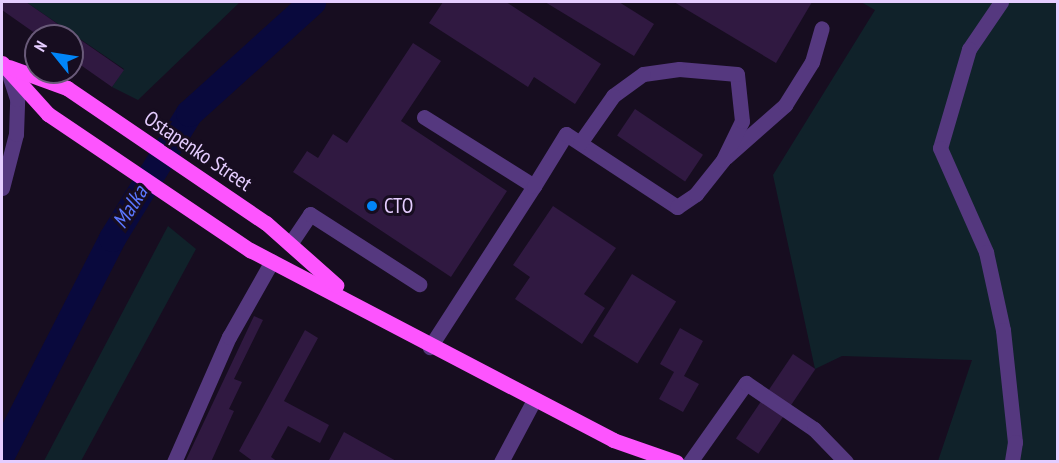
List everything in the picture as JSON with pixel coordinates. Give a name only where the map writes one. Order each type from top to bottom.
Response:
[{"type":"main road","name":"Ostapenko Street","points":[[4,65],[68,88],[266,223],[350,298]]},
{"type":"main road","name":"Ostapenko Street","points":[[4,65],[48,114],[250,250],[350,298],[430,347],[643,456],[676,462]]},
{"type":"street","points":[[1001,2],[969,50],[940,148],[986,252],[1003,330],[1015,442],[1012,462]]},
{"type":"street","points":[[430,347],[566,134],[677,207],[696,194],[723,160],[785,105],[812,62],[822,28]]},
{"type":"street","points":[[2,188],[16,134],[16,99],[4,65]]},
{"type":"street","points":[[580,143],[613,96],[643,74],[679,69],[737,74],[742,121],[723,160]]},
{"type":"street","points":[[424,117],[534,186]]},
{"type":"street","points":[[2,153],[16,134]]},
{"type":"street","points":[[290,244],[310,214],[419,284]]},
{"type":"street","points":[[174,462],[229,338],[272,261]]},
{"type":"street","points":[[690,462],[746,383],[814,429],[846,462]]},
{"type":"street","points":[[501,462],[534,400]]},
{"type":"shaded area","points":[[26,2],[240,2],[138,100],[112,87],[124,69],[84,42],[84,24],[58,24]]},
{"type":"shaded area","points":[[861,2],[1057,2],[1057,461],[938,461],[972,360],[842,356],[815,369],[773,175],[875,10]]},
{"type":"shaded area","points":[[168,226],[196,249],[81,461],[44,461]]},
{"type":"building","points":[[2,2],[26,2],[58,24],[24,25],[2,10]]},
{"type":"building","points":[[443,2],[506,2],[601,64],[575,104],[534,77],[528,87],[429,23]]},
{"type":"building","points":[[545,2],[619,2],[654,24],[634,56]]},
{"type":"building","points":[[674,2],[812,2],[776,63]]},
{"type":"building","points":[[84,42],[124,70],[112,87],[84,67]]},
{"type":"building","points":[[413,43],[441,61],[401,121],[507,191],[451,277],[293,172],[307,151],[318,158],[333,134],[347,143]]},
{"type":"building","points":[[635,109],[703,155],[685,181],[617,136]]},
{"type":"building","points":[[553,206],[616,248],[584,294],[605,308],[582,344],[515,299],[530,277],[513,265]]},
{"type":"building","points":[[632,274],[676,302],[637,363],[593,336]]},
{"type":"building","points":[[254,316],[263,320],[234,379],[242,382],[229,409],[234,411],[211,462],[185,462]]},
{"type":"building","points":[[680,328],[703,341],[684,376],[699,384],[683,412],[659,399],[674,372],[660,364]]},
{"type":"building","points":[[305,330],[318,338],[284,401],[329,425],[320,443],[288,426],[271,457],[278,462],[254,462],[239,451]]},
{"type":"building","points":[[793,354],[815,369],[758,454],[736,439]]},
{"type":"building","points":[[344,432],[398,462],[328,462]]},
{"type":"waterway","name":"Malka","points":[[2,453],[112,238],[189,113],[312,2]]},
{"type":"place","name":"СТО","points":[[372,206]]}]
